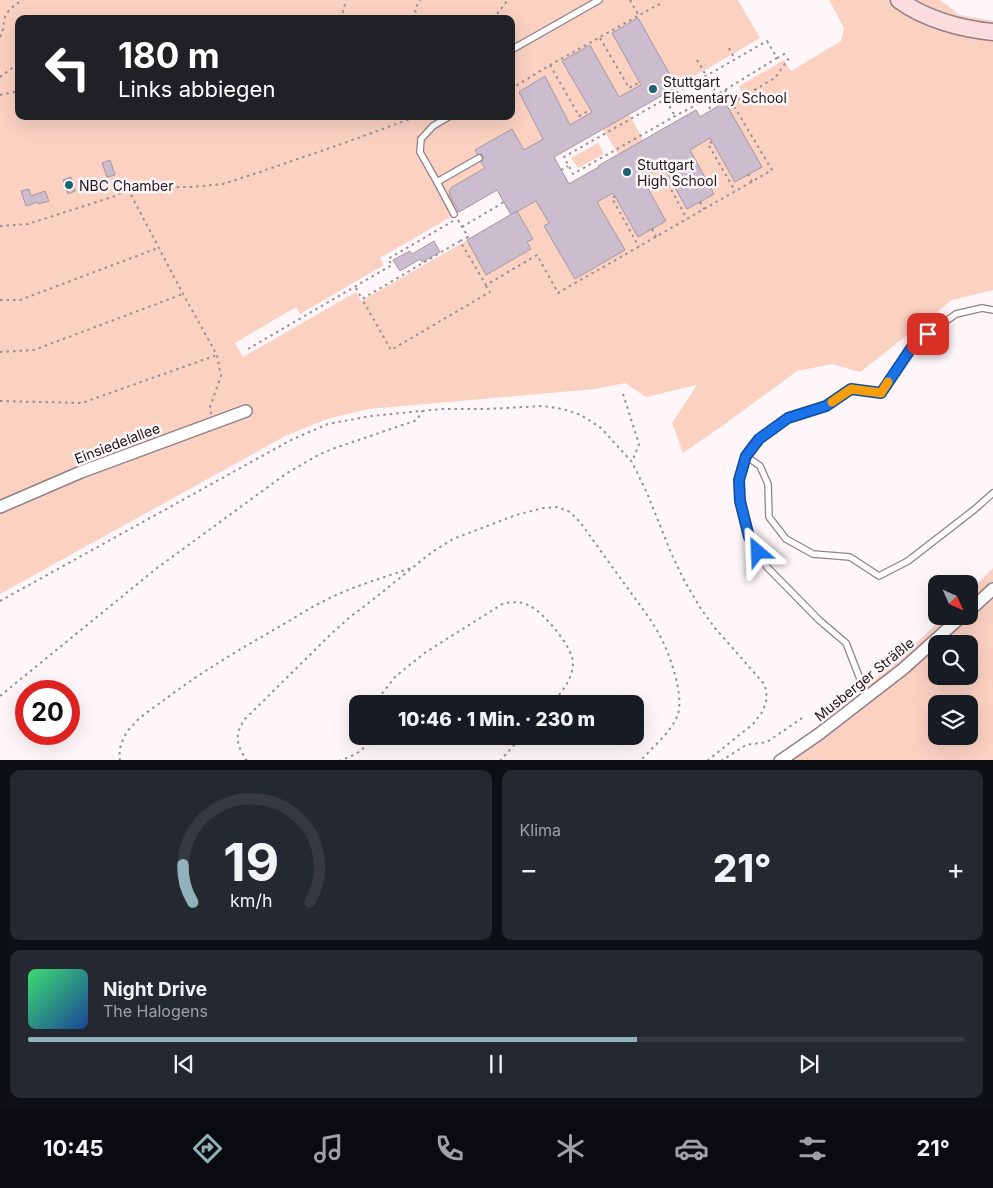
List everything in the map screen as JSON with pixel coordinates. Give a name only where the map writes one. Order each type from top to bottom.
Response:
[{"type":"main road","points":[[899,0],[921,13],[938,20],[993,32]]},
{"type":"street","name":"Einsiedelallee","points":[[0,507],[81,472],[246,411]]},
{"type":"street","points":[[978,603],[993,589]]},
{"type":"street","name":"Musberger Sträßle","points":[[780,760],[819,734],[903,669],[952,625]]},
{"type":"lane","points":[[515,48],[599,0]]},
{"type":"lane","points":[[443,120],[433,126],[421,139],[420,152],[454,214]]},
{"type":"lane","points":[[437,182],[479,158]]},
{"type":"lane","points":[[868,696],[846,643],[819,620],[767,567],[749,537],[740,501],[739,480],[746,456],[759,439],[788,418],[826,406],[851,389],[881,393],[914,344],[956,314],[982,308],[993,310]]},
{"type":"lane","points":[[746,456],[760,466],[768,484],[770,517],[786,539],[813,554],[850,557],[879,576],[908,561],[993,493]]},
{"type":"path","points":[[0,37],[4,30],[6,14],[17,3],[24,0]]},
{"type":"path","points":[[342,15],[346,0]]},
{"type":"path","points":[[416,15],[415,9],[420,0]]},
{"type":"path","points":[[496,15],[508,0]]},
{"type":"path","points":[[630,0],[639,16]]},
{"type":"path","points":[[515,87],[663,2]]},
{"type":"path","points":[[600,37],[629,88],[640,82]]},
{"type":"path","points":[[776,58],[767,41],[564,157],[568,166],[573,174],[675,116],[706,101],[786,53]]},
{"type":"path","points":[[729,48],[735,59]]},
{"type":"path","points":[[732,103],[775,78],[789,58]]},
{"type":"path","points":[[696,60],[717,94]]},
{"type":"path","points":[[550,65],[579,116],[590,110]]},
{"type":"path","points":[[0,77],[15,66]]},
{"type":"path","points":[[486,285],[537,256],[558,293],[772,170],[725,90]]},
{"type":"path","points":[[0,95],[15,92]]},
{"type":"path","points":[[663,95],[675,116]]},
{"type":"path","points":[[706,101],[711,110]]},
{"type":"path","points":[[0,226],[28,224],[116,196],[142,185],[163,187],[223,184],[257,174],[407,120]]},
{"type":"path","points":[[712,142],[708,144],[735,192]]},
{"type":"path","points":[[562,170],[568,166]]},
{"type":"path","points":[[665,169],[661,172],[688,219]]},
{"type":"path","points":[[748,174],[752,182]]},
{"type":"path","points":[[128,190],[217,355],[221,376],[210,406],[212,424]]},
{"type":"path","points":[[615,196],[612,198],[639,246]]},
{"type":"path","points":[[462,227],[504,202]]},
{"type":"path","points":[[700,202],[704,210]]},
{"type":"path","points":[[248,349],[392,265],[388,259],[457,219],[468,237],[362,298]]},
{"type":"path","points":[[652,230],[656,237]]},
{"type":"path","points":[[355,287],[391,350],[490,292],[460,241]]},
{"type":"path","points":[[0,300],[20,300],[158,248]]},
{"type":"path","points":[[0,352],[34,350],[183,294]]},
{"type":"path","points":[[0,401],[82,404],[217,355]]},
{"type":"path","points":[[623,394],[639,444],[632,462]]},
{"type":"path","points":[[0,600],[291,440],[328,424],[371,416],[442,409],[542,406],[563,409],[582,415],[601,428],[632,462],[647,492],[671,553],[701,609],[715,628],[765,685],[767,698],[763,711],[753,724],[707,760]]},
{"type":"path","points":[[0,696],[157,568],[287,473],[320,454],[417,420],[422,411]]},
{"type":"path","points":[[247,760],[238,744],[239,727],[350,617],[432,552],[453,539],[516,515],[543,508],[557,507],[570,512],[580,522],[650,621],[663,644],[674,671],[678,688],[678,713],[674,723],[640,760]]},
{"type":"path","points":[[120,760],[122,742],[134,724],[195,678],[325,600],[351,588],[414,567]]},
{"type":"path","points":[[381,695],[395,676],[426,652],[504,604],[517,601],[530,605],[538,612],[569,649],[573,661],[571,676],[558,695]]},
{"type":"path","points":[[721,760],[746,746],[766,742],[805,716]]},
{"type":"path","points":[[339,760],[360,752],[367,745]]},
{"type":"path","points":[[500,760],[514,745]]},
{"type":"shaded area","points":[[0,0],[738,0],[760,38],[629,114],[643,140],[696,110],[700,116],[742,92],[739,86],[784,60],[791,71],[841,41],[844,28],[829,0],[940,0],[960,15],[993,21],[993,290],[952,300],[860,372],[832,364],[797,371],[683,453],[672,423],[697,385],[646,397],[625,383],[595,389],[369,409],[327,419],[287,435],[0,594]],"holes":[[[603,129],[618,154],[569,183],[554,157]],[[497,190],[511,215],[363,300],[361,301],[356,292],[243,357],[235,343],[296,307],[300,314],[384,265],[380,258]]]},
{"type":"shaded area","points":[[598,143],[604,154],[578,168],[571,158]]},
{"type":"shaded area","points":[[993,568],[993,760],[771,760],[827,722],[935,625],[978,625],[978,583]]},
{"type":"building","points":[[638,18],[677,87],[554,157],[569,184],[696,110],[700,117],[725,102],[762,167],[735,182],[710,138],[690,150],[714,194],[687,209],[663,166],[642,178],[666,221],[638,237],[613,193],[597,202],[625,250],[575,279],[544,226],[549,223],[536,201],[511,215],[497,190],[459,212],[449,191],[452,187],[485,168],[481,162],[483,156],[477,154],[475,150],[512,129],[524,150],[543,139],[519,92],[545,76],[570,125],[592,112],[562,61],[590,45],[619,97],[641,85],[612,33]]},
{"type":"building","points":[[110,160],[115,175],[107,177],[102,163]]},
{"type":"building","name":"NBC Chamber","points":[[71,177],[75,191],[68,194],[63,180]]},
{"type":"building","points":[[29,189],[31,196],[45,191],[49,201],[38,204],[37,202],[26,206],[21,191]]},
{"type":"building","points":[[517,211],[533,239],[527,242],[531,249],[486,275],[467,240]]},
{"type":"building","points":[[434,241],[440,252],[422,262],[420,259],[400,271],[393,260],[410,251],[412,254]]},
{"type":"slow traffic","points":[[832,402],[851,389],[881,393],[888,382]]},
{"type":"place","name":"Stuttgart Elementary School","points":[[653,89]]},
{"type":"place","name":"Stuttgart High School","points":[[627,172]]},
{"type":"place","name":"NBC Chamber","points":[[69,185]]},
{"type":"route","points":[[758,552],[749,537],[740,501],[739,480],[746,456],[759,439],[788,418],[826,406],[851,389],[881,393],[914,344],[928,334]]}]
